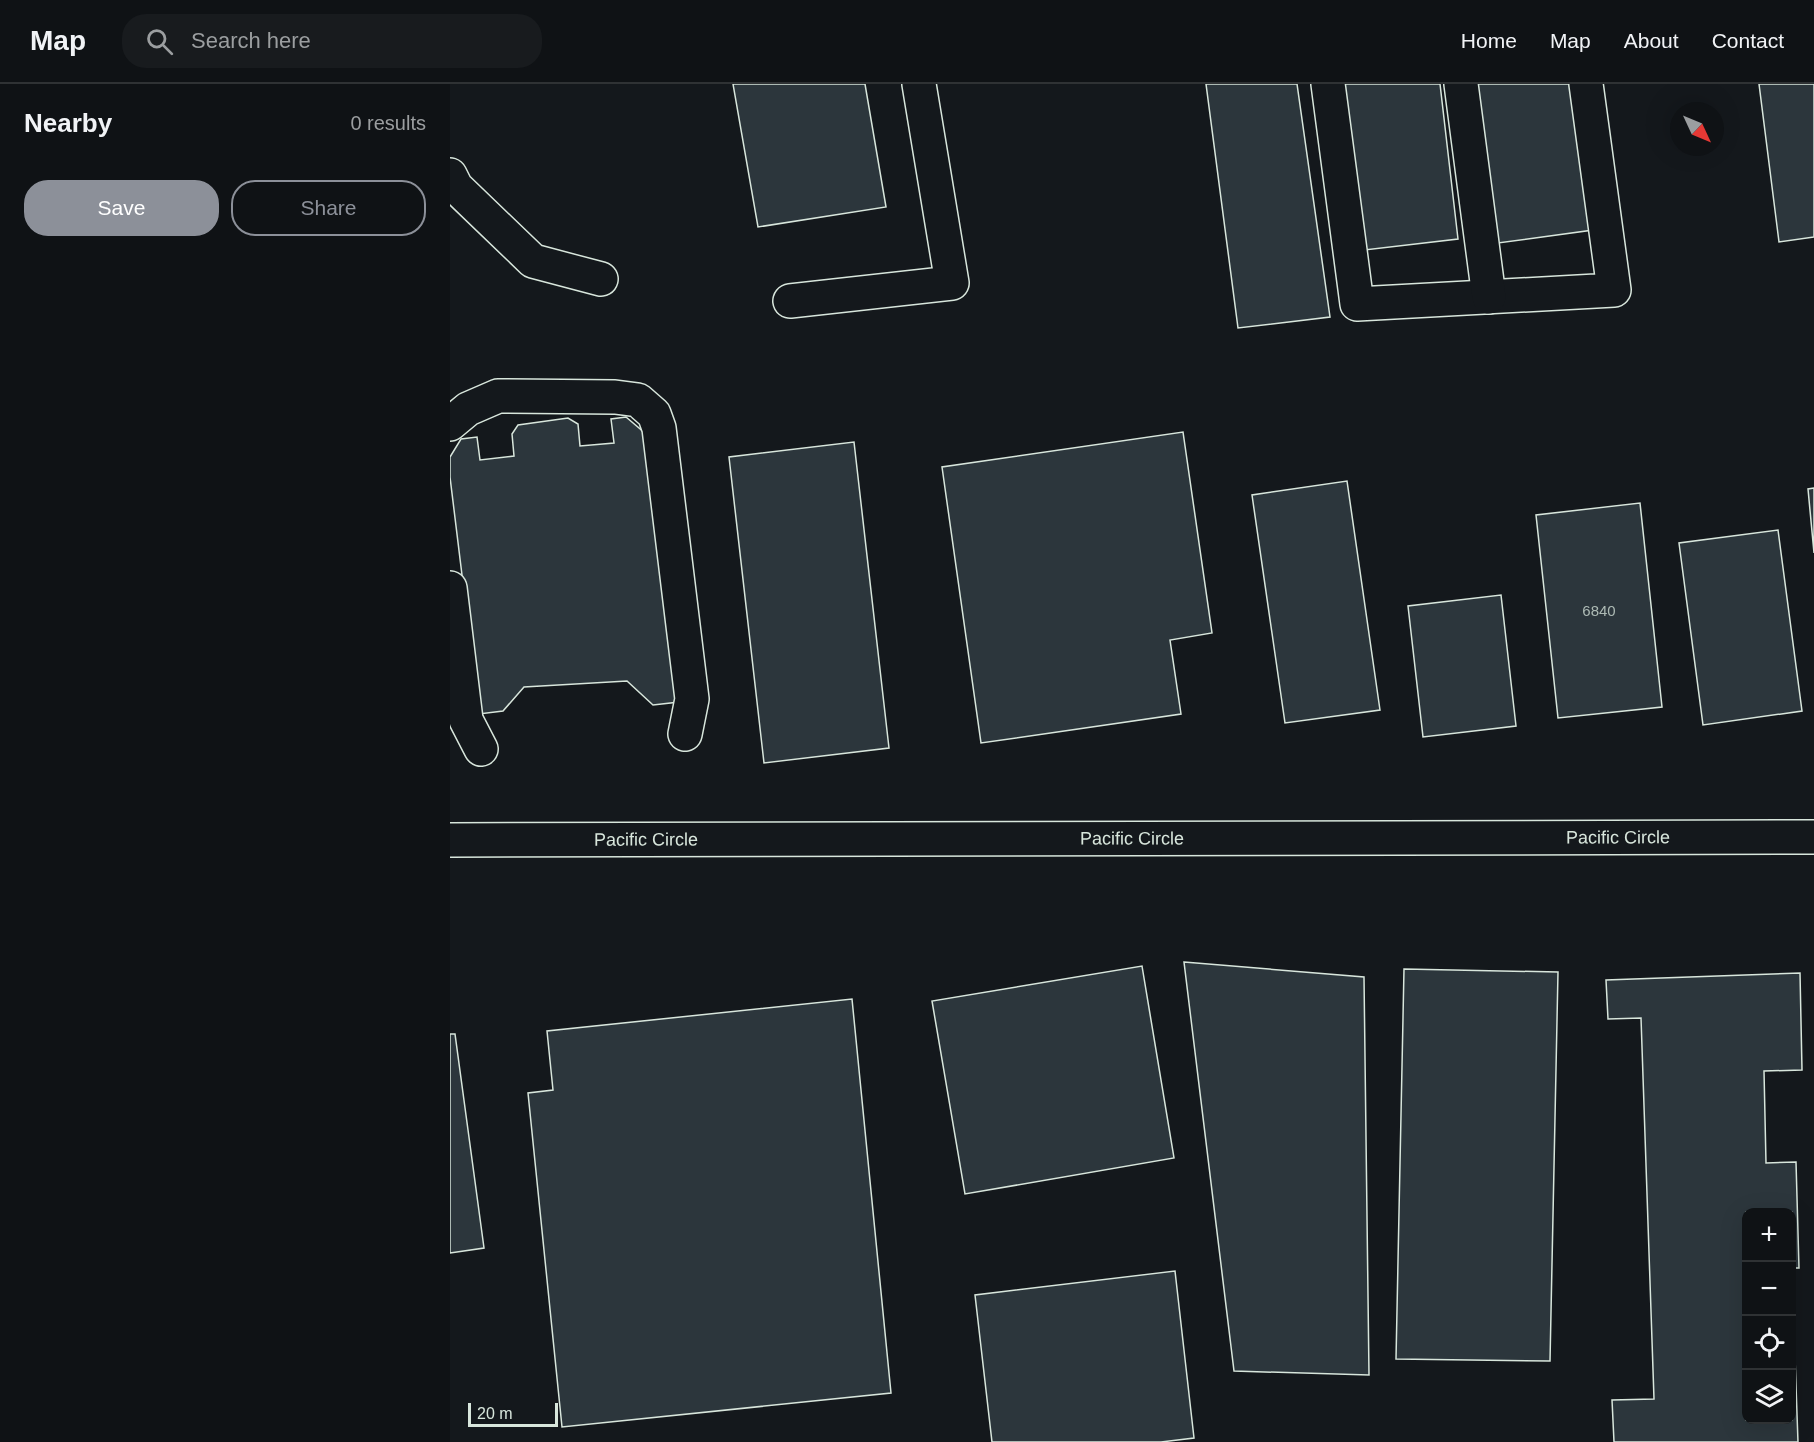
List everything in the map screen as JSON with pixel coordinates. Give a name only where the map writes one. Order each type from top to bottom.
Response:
[{"type":"street","points":[[790,301],[952,283],[919,84]]},
{"type":"street","points":[[1328,84],[1357,304],[1614,290],[1586,84]]},
{"type":"street","points":[[1461,84],[1489,297]]},
{"type":"street","points":[[450,175],[456,187],[533,261],[601,279]]},
{"type":"street","points":[[450,424],[468,409],[498,396],[615,397],[638,400],[654,414],[659,428],[692,699],[685,734]]},
{"type":"street","points":[[450,588],[466,720],[481,749]]},
{"type":"street","name":"Pacific Circle","points":[[450,840],[1814,837]]},
{"type":"building","points":[[733,84],[865,84],[886,207],[758,227]]},
{"type":"building","points":[[1206,84],[1297,84],[1330,317],[1238,328]]},
{"type":"building","points":[[1337,84],[1440,84],[1458,239],[1356,251]]},
{"type":"building","points":[[1476,84],[1573,84],[1593,230],[1498,243]]},
{"type":"building","points":[[1759,84],[1814,84],[1814,237],[1779,242]]},
{"type":"building","points":[[626,417],[646,434],[679,702],[653,705],[627,681],[524,687],[503,711],[479,714],[450,477],[450,457],[461,439],[477,437],[480,460],[514,456],[512,434],[518,425],[568,418],[578,424],[580,446],[614,443],[611,419]]},
{"type":"building","points":[[1183,432],[1212,633],[1170,640],[1181,714],[981,743],[942,467]]},
{"type":"building","points":[[854,442],[889,748],[764,763],[729,457]]},
{"type":"building","points":[[1347,481],[1380,710],[1285,723],[1252,495]]},
{"type":"building","points":[[1814,488],[1814,553],[1808,489]]},
{"type":"building","points":[[1640,503],[1662,707],[1558,718],[1536,515]]},
{"type":"building","points":[[1778,530],[1802,711],[1703,725],[1679,543]]},
{"type":"building","points":[[1501,595],[1516,726],[1423,737],[1408,606]]},
{"type":"building","points":[[1184,962],[1364,977],[1369,1375],[1234,1371]]},
{"type":"building","points":[[1142,966],[1174,1158],[965,1194],[932,1001]]},
{"type":"building","points":[[1404,969],[1558,972],[1550,1361],[1396,1359]]},
{"type":"building","points":[[1800,973],[1802,1070],[1764,1071],[1766,1163],[1796,1162],[1799,1268],[1796,1268],[1796,1208],[1742,1208],[1742,1424],[1796,1424],[1796,1385],[1798,1442],[1614,1442],[1612,1400],[1654,1399],[1641,1018],[1608,1019],[1606,980]]},
{"type":"building","points":[[852,999],[891,1393],[562,1427],[528,1093],[553,1090],[547,1031]]},
{"type":"building","points":[[450,1034],[455,1034],[484,1248],[450,1253]]},
{"type":"building","points":[[1175,1271],[1194,1438],[1161,1442],[992,1442],[975,1295]]}]
